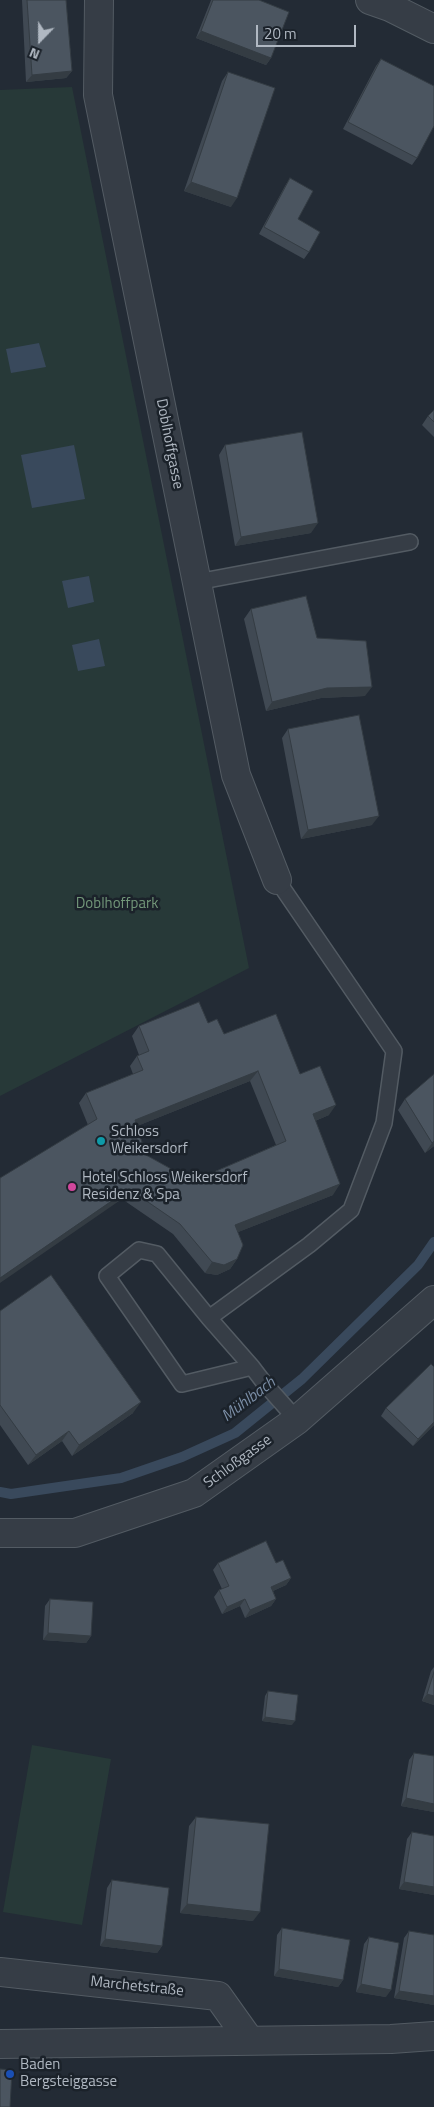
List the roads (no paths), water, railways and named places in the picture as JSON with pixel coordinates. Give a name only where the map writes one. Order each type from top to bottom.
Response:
[{"type":"street","name":"Doblhoffgasse","points":[[99,0],[98,95],[236,774],[277,880]]},
{"type":"street","points":[[370,0],[405,6],[434,30]]},
{"type":"street","name":"Schloßgasse","points":[[0,1533],[75,1533],[194,1493],[434,1300]]},
{"type":"street","name":"Marchetstraße","points":[[0,1972],[218,1996],[250,2042]]},
{"type":"street","points":[[0,2044],[250,2042],[391,2039],[434,2036]]},
{"type":"lane","points":[[197,582],[410,542]]},
{"type":"lane","points":[[209,1318],[309,1245],[351,1210],[384,1123],[394,1051],[277,880]]},
{"type":"lane","points":[[252,1367],[182,1384],[107,1276],[139,1250],[158,1254],[209,1318],[252,1367],[291,1414]]},
{"type":"water","points":[[39,343],[46,367],[11,373],[6,349]]},
{"type":"water","points":[[74,445],[85,499],[32,508],[21,455]]},
{"type":"water","points":[[89,576],[94,602],[68,608],[62,581]]},
{"type":"water","points":[[99,639],[105,666],[78,671],[72,645]]},
{"type":"waterway","name":"Mühlbach","points":[[0,1492],[11,1494],[121,1478],[182,1457],[235,1433],[302,1379],[418,1265],[434,1242]]},
{"type":"place","name":"Schloss Weikersdorf","points":[[101,1141]]},
{"type":"place","name":"Hotel Schloss Weikersdorf Residenz & Spa","points":[[72,1187]]},
{"type":"place","name":"Baden Bergsteiggasse","points":[[10,2074]]},
{"type":"park label","name":"Doblhoffpark","points":[[117,904]]}]
